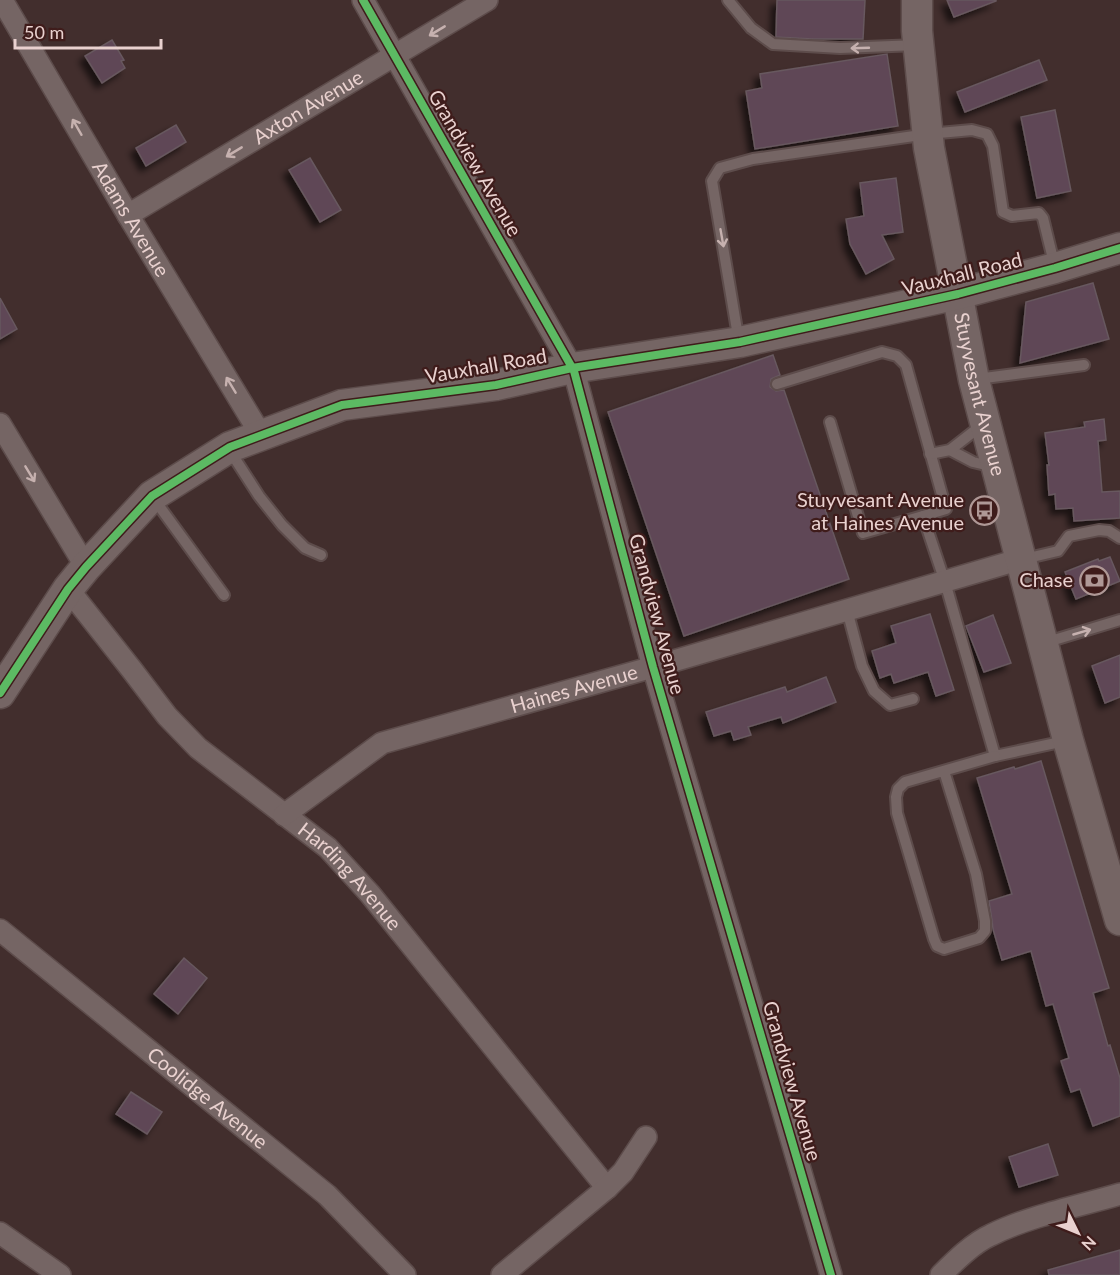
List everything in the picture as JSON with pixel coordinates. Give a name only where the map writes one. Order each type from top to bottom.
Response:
[{"type":"street","name":"Adams Avenue","points":[[2,0],[261,435]]},
{"type":"street","name":"Grandview Avenue","points":[[363,0],[574,371],[653,667],[831,1275]]},
{"type":"street","name":"Axton Avenue","points":[[128,215],[487,0]]},
{"type":"street","name":"Stuyvesant Avenue","points":[[917,0],[918,45],[929,148],[974,380],[1068,740],[1112,861],[1120,920]]},
{"type":"street","name":"Vauxhall Road","points":[[0,693],[77,578],[152,496],[228,448],[342,405],[496,385],[572,368],[740,342],[958,294],[1120,248]]},
{"type":"street","name":"Harding Avenue","points":[[0,424],[77,578],[132,669],[167,716],[198,748],[328,848],[370,894],[608,1188]]},
{"type":"street","name":"Haines Avenue","points":[[284,815],[381,743],[1021,560]]},
{"type":"street","name":"Coolidge Avenue","points":[[0,930],[327,1195],[405,1275]]},
{"type":"street","points":[[502,1275],[608,1188],[623,1172],[646,1137]]},
{"type":"street","points":[[940,1275],[990,1235],[1024,1222],[1120,1194]]},
{"type":"street","points":[[0,1233],[60,1275]]},
{"type":"lane","points":[[729,1],[751,28],[773,44],[840,48],[918,45]]},
{"type":"lane","points":[[740,342],[712,181],[720,168],[753,159],[972,129],[987,134],[993,146],[1003,212],[1012,216],[1039,213],[1043,218],[1055,268]]},
{"type":"lane","points":[[777,384],[882,352],[897,356],[906,365],[910,374],[946,509],[863,533],[830,422]]},
{"type":"lane","points":[[974,380],[1084,365]]},
{"type":"lane","points":[[930,454],[950,450],[985,423]]},
{"type":"lane","points":[[228,448],[259,496],[282,525],[305,548],[321,555]]},
{"type":"lane","points":[[950,450],[973,462],[997,468]]},
{"type":"lane","points":[[152,496],[224,595]]},
{"type":"lane","points":[[923,516],[945,582],[995,756]]},
{"type":"lane","points":[[1021,560],[1058,551],[1069,537],[1079,534],[1099,530],[1109,531],[1120,538]]},
{"type":"lane","points":[[847,610],[862,666],[874,691],[890,705],[913,699]]},
{"type":"lane","points":[[1043,643],[1120,620]]},
{"type":"lane","points":[[944,771],[976,874],[985,932],[979,938],[944,949],[937,946],[934,939],[897,813],[898,789],[905,782],[995,756],[1068,740]]},
{"type":"building","points":[[777,0],[865,0],[863,39],[776,37]]},
{"type":"building","points":[[947,0],[996,0],[996,1],[954,17]]},
{"type":"building","points":[[112,40],[124,60],[121,61],[125,68],[102,83],[85,56]]},
{"type":"building","points":[[887,54],[898,126],[755,149],[746,91],[762,88],[760,74]]},
{"type":"building","points":[[1039,60],[1047,80],[965,112],[957,92]]},
{"type":"building","points":[[1055,110],[1071,191],[1037,198],[1021,117]]},
{"type":"building","points":[[176,125],[186,142],[146,166],[136,148]]},
{"type":"building","points":[[310,158],[341,210],[320,222],[289,170]]},
{"type":"building","points":[[896,178],[903,232],[882,235],[894,259],[866,274],[850,244],[846,219],[864,216],[860,183]]},
{"type":"building","points":[[1093,283],[1109,339],[1020,363],[1026,302]]},
{"type":"building","points":[[0,298],[17,329],[0,339]]},
{"type":"building","points":[[773,355],[780,375],[771,379],[770,387],[776,391],[784,390],[849,579],[684,636],[608,412]]},
{"type":"building","points":[[1104,419],[1106,440],[1098,441],[1102,492],[1120,491],[1120,518],[1074,521],[1073,508],[1056,509],[1055,494],[1049,495],[1047,465],[1049,465],[1045,433],[1085,427],[1084,422]]},
{"type":"building","points":[[1110,557],[1120,581],[1076,599],[1065,572],[1098,559],[1099,561]]},
{"type":"building","points":[[930,614],[954,690],[936,696],[928,672],[894,683],[891,674],[880,678],[872,651],[896,643],[891,626]]},
{"type":"building","points":[[993,615],[1011,663],[984,672],[966,626]]},
{"type":"building","points":[[1120,655],[1120,697],[1105,703],[1092,666]]},
{"type":"building","points":[[826,677],[836,702],[783,723],[781,717],[748,727],[751,735],[734,740],[731,731],[714,736],[706,712],[785,687],[787,692]]},
{"type":"building","points":[[1041,761],[1109,988],[1093,993],[1120,1078],[1120,1116],[1093,1126],[1080,1089],[1071,1092],[1061,1061],[1069,1058],[1053,1004],[1046,1006],[1031,951],[1002,960],[993,929],[989,901],[1012,894],[977,778]]},
{"type":"building","points":[[184,958],[207,978],[178,1014],[154,994]]},
{"type":"building","points":[[131,1092],[162,1112],[147,1134],[116,1114]]},
{"type":"building","points":[[1048,1144],[1058,1175],[1019,1187],[1009,1157]]},
{"type":"building","points":[[1120,1250],[1120,1275],[1049,1275],[1048,1270]]},
{"type":"cycle path","points":[[363,0],[574,371],[653,667],[831,1275]]},
{"type":"cycle path","points":[[0,693],[68,589],[152,496],[230,447],[342,405],[496,385],[572,368],[740,342],[958,294],[1120,248]]},
{"type":"place","name":"Stuyvesant Avenue at Haines Avenue","points":[[985,511]]},
{"type":"place","name":"Chase","points":[[1094,580]]}]
